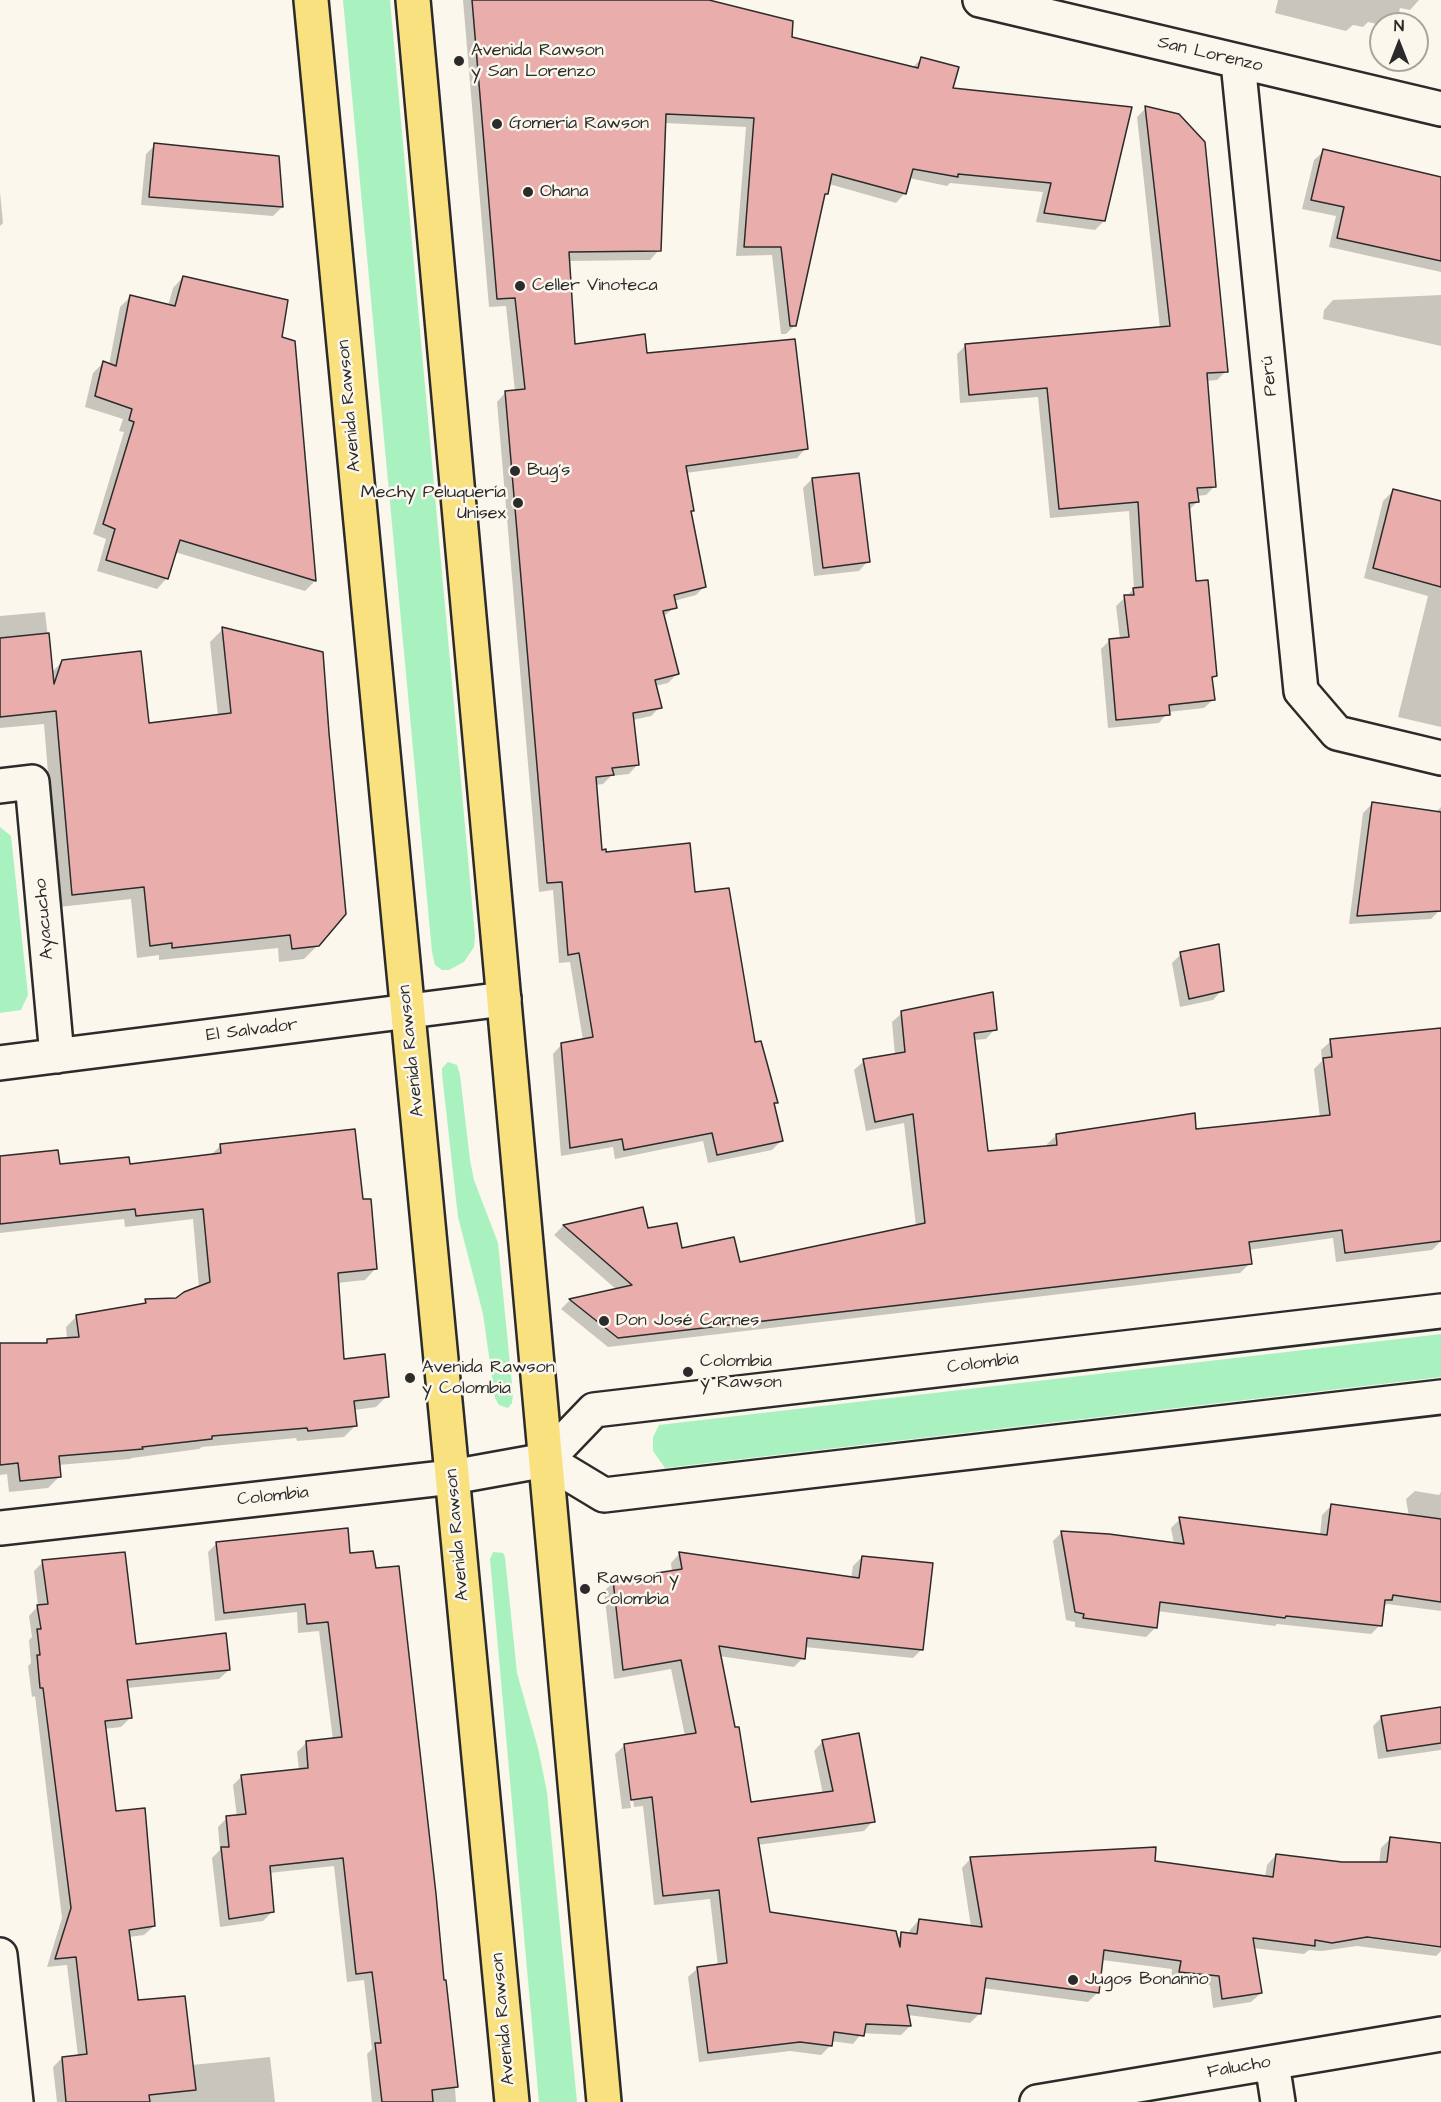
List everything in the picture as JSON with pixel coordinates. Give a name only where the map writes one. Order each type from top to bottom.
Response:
[{"type":"main road","name":"Avenida Rawson","points":[[312,0],[512,2102]]},
{"type":"main road","points":[[414,0],[604,2102]]},
{"type":"street","name":"San Lorenzo","points":[[980,0],[1087,13],[1238,62],[1441,109]]},
{"type":"street","name":"Perú","points":[[1238,62],[1301,691],[1336,733],[1441,758]]},
{"type":"street","name":"Ayacucho","points":[[0,786],[32,782],[57,1056]]},
{"type":"street","name":"El Salvador","points":[[0,1063],[504,999]]},
{"type":"street","name":"Colombia","points":[[0,1528],[452,1477],[546,1460],[594,1410],[1441,1311]]},
{"type":"street","points":[[546,1460],[604,1495],[1441,1398]]},
{"type":"street","points":[[0,1955],[16,2102]]},
{"type":"street","name":"Falucho","points":[[1037,2102],[1441,2034]]},
{"type":"street","points":[[1272,2063],[1278,2102]]},
{"type":"green space","points":[[343,0],[390,0],[475,936],[474,947],[464,962],[449,970],[442,970],[435,965],[432,952]]},
{"type":"green space","points":[[0,827],[11,836],[28,995],[21,1010],[0,1013]]},
{"type":"green space","points":[[448,1062],[457,1065],[460,1075],[474,1180],[498,1243],[513,1394],[512,1403],[508,1408],[499,1405],[495,1398],[483,1314],[458,1217],[442,1074],[442,1068]]},
{"type":"green space","points":[[1441,1334],[1441,1377],[665,1468],[653,1451],[653,1437],[659,1425]]},
{"type":"green space","points":[[493,1552],[503,1553],[505,1557],[517,1673],[538,1748],[547,1792],[577,2102],[539,2102],[490,1559]]},
{"type":"building","points":[[472,0],[709,0],[793,21],[792,37],[918,68],[921,57],[959,67],[953,88],[1132,107],[1105,221],[1044,213],[1051,183],[958,174],[958,177],[913,169],[906,194],[832,174],[828,194],[825,194],[796,326],[790,326],[781,247],[744,247],[754,118],[666,114],[661,251],[569,252],[575,344],[645,334],[647,353],[795,339],[808,449],[686,466],[694,511],[691,511],[706,587],[674,595],[677,608],[663,611],[679,674],[655,680],[662,708],[633,713],[639,765],[612,768],[614,775],[596,777],[602,850],[606,849],[606,852],[690,843],[695,892],[729,888],[755,1042],[761,1041],[778,1103],[774,1103],[783,1141],[717,1155],[712,1133],[624,1150],[622,1139],[570,1148],[561,1043],[593,1037],[579,953],[568,955],[562,882],[547,883],[505,391],[525,389],[515,298],[497,299]]},
{"type":"building","points":[[1145,106],[1179,114],[1205,142],[1228,372],[1207,373],[1216,487],[1197,488],[1199,502],[1189,503],[1196,581],[1208,580],[1217,676],[1212,677],[1215,700],[1169,705],[1170,715],[1116,720],[1109,639],[1129,637],[1124,595],[1134,595],[1133,588],[1143,587],[1138,502],[1059,509],[1047,388],[969,395],[965,344],[1170,326]]},
{"type":"building","points":[[154,143],[279,156],[283,207],[149,197]]},
{"type":"building","points":[[1323,149],[1441,177],[1441,261],[1337,238],[1344,207],[1311,200]]},
{"type":"building","points":[[183,276],[288,300],[282,337],[295,341],[316,581],[180,540],[168,579],[106,560],[115,529],[103,524],[134,422],[129,420],[132,409],[95,396],[103,361],[116,366],[130,295],[175,306]]},
{"type":"building","points":[[859,473],[870,562],[823,568],[812,478]]},
{"type":"building","points":[[1393,489],[1441,501],[1441,587],[1373,568]]},
{"type":"building","points":[[222,627],[323,652],[346,914],[319,946],[292,949],[290,935],[172,948],[172,943],[150,946],[144,887],[72,895],[56,711],[0,717],[0,638],[49,633],[54,684],[62,660],[141,651],[149,723],[231,713]]},
{"type":"building","points":[[1372,802],[1441,812],[1441,911],[1357,916]]},
{"type":"building","points":[[1219,944],[1224,991],[1189,999],[1180,952]]},
{"type":"building","points":[[993,992],[997,1030],[974,1033],[988,1151],[1057,1145],[1056,1134],[1195,1113],[1196,1129],[1330,1115],[1323,1058],[1332,1057],[1330,1039],[1441,1028],[1441,1241],[1345,1253],[1342,1230],[1249,1242],[1252,1264],[618,1338],[569,1299],[632,1285],[563,1225],[643,1207],[648,1228],[677,1223],[682,1248],[734,1237],[740,1262],[925,1223],[913,1114],[875,1122],[863,1059],[905,1052],[901,1011]]},
{"type":"building","points":[[355,1129],[363,1199],[371,1199],[377,1269],[338,1273],[344,1359],[385,1354],[389,1397],[354,1401],[357,1426],[212,1436],[212,1439],[142,1447],[143,1449],[59,1456],[61,1477],[20,1481],[18,1463],[0,1465],[0,1343],[47,1343],[47,1339],[79,1337],[76,1315],[146,1303],[145,1299],[176,1298],[184,1292],[210,1282],[203,1209],[136,1216],[135,1209],[0,1224],[0,1156],[58,1150],[60,1164],[129,1157],[130,1164],[221,1153],[220,1144]]},
{"type":"building","points":[[1331,1504],[1441,1519],[1441,1602],[1393,1595],[1392,1600],[1385,1600],[1382,1626],[1286,1616],[1285,1618],[1160,1602],[1157,1628],[1083,1618],[1084,1614],[1075,1612],[1061,1531],[1109,1534],[1184,1544],[1179,1517],[1327,1535]]},
{"type":"building","points":[[348,1528],[350,1553],[373,1551],[376,1568],[399,1566],[444,1980],[446,1980],[458,2087],[432,2090],[433,2102],[382,2102],[375,2043],[381,2043],[372,1972],[356,1974],[343,1858],[270,1866],[274,1912],[229,1919],[221,1847],[229,1847],[226,1816],[246,1814],[241,1775],[308,1768],[306,1741],[342,1737],[328,1622],[307,1624],[305,1604],[224,1613],[216,1542]]},
{"type":"building","points":[[125,1552],[136,1644],[226,1633],[230,1670],[127,1680],[132,1718],[105,1721],[116,1811],[145,1808],[155,1926],[129,1930],[138,2000],[185,1996],[196,2090],[149,2095],[150,2102],[66,2102],[62,2057],[87,2054],[76,1957],[55,1959],[71,1908],[43,1688],[40,1688],[37,1629],[41,1629],[37,1605],[48,1604],[42,1560]]},
{"type":"building","points":[[679,1552],[859,1578],[862,1556],[933,1563],[923,1650],[807,1638],[805,1659],[719,1646],[735,1727],[739,1727],[751,1802],[833,1791],[822,1740],[859,1733],[875,1822],[758,1838],[770,1912],[896,1931],[900,1947],[901,1932],[917,1934],[919,1919],[982,1927],[970,1857],[1156,1847],[1155,1861],[1273,1877],[1276,1854],[1342,1862],[1387,1862],[1390,1837],[1441,1843],[1441,1947],[1367,1937],[1332,1943],[1315,1940],[1315,1946],[1253,1938],[1262,1993],[1222,1999],[1219,1976],[1179,1972],[1181,1961],[1104,1950],[1099,1993],[986,1978],[981,2014],[907,2005],[911,2026],[866,2024],[864,2036],[834,2032],[832,2046],[800,2042],[708,2053],[697,1967],[727,1963],[719,1890],[663,1896],[652,1797],[631,1800],[624,1744],[696,1733],[681,1660],[623,1670],[613,1580],[682,1569]]},
{"type":"building","points":[[1441,1707],[1441,1743],[1387,1751],[1381,1716]]},
{"type":"place","name":"Avenida Rawson y San Lorenzo","points":[[459,61]]},
{"type":"place","name":"Gomería Rawson","points":[[497,124]]},
{"type":"place","name":"Ohana","points":[[528,192]]},
{"type":"place","name":"Celler Vinoteca","points":[[520,286]]},
{"type":"place","name":"Bug's","points":[[515,471]]},
{"type":"place","name":"Mechy Peluquería Unisex","points":[[518,503]]},
{"type":"place","name":"Don José Carnes","points":[[604,1321]]},
{"type":"place","name":"Colombia y Rawson","points":[[688,1372]]},
{"type":"place","name":"Avenida Rawson y Colombia","points":[[410,1378]]},
{"type":"place","name":"Rawson y Colombia","points":[[585,1589]]},
{"type":"place","name":"Jugos Bonanno","points":[[1073,1980]]}]
